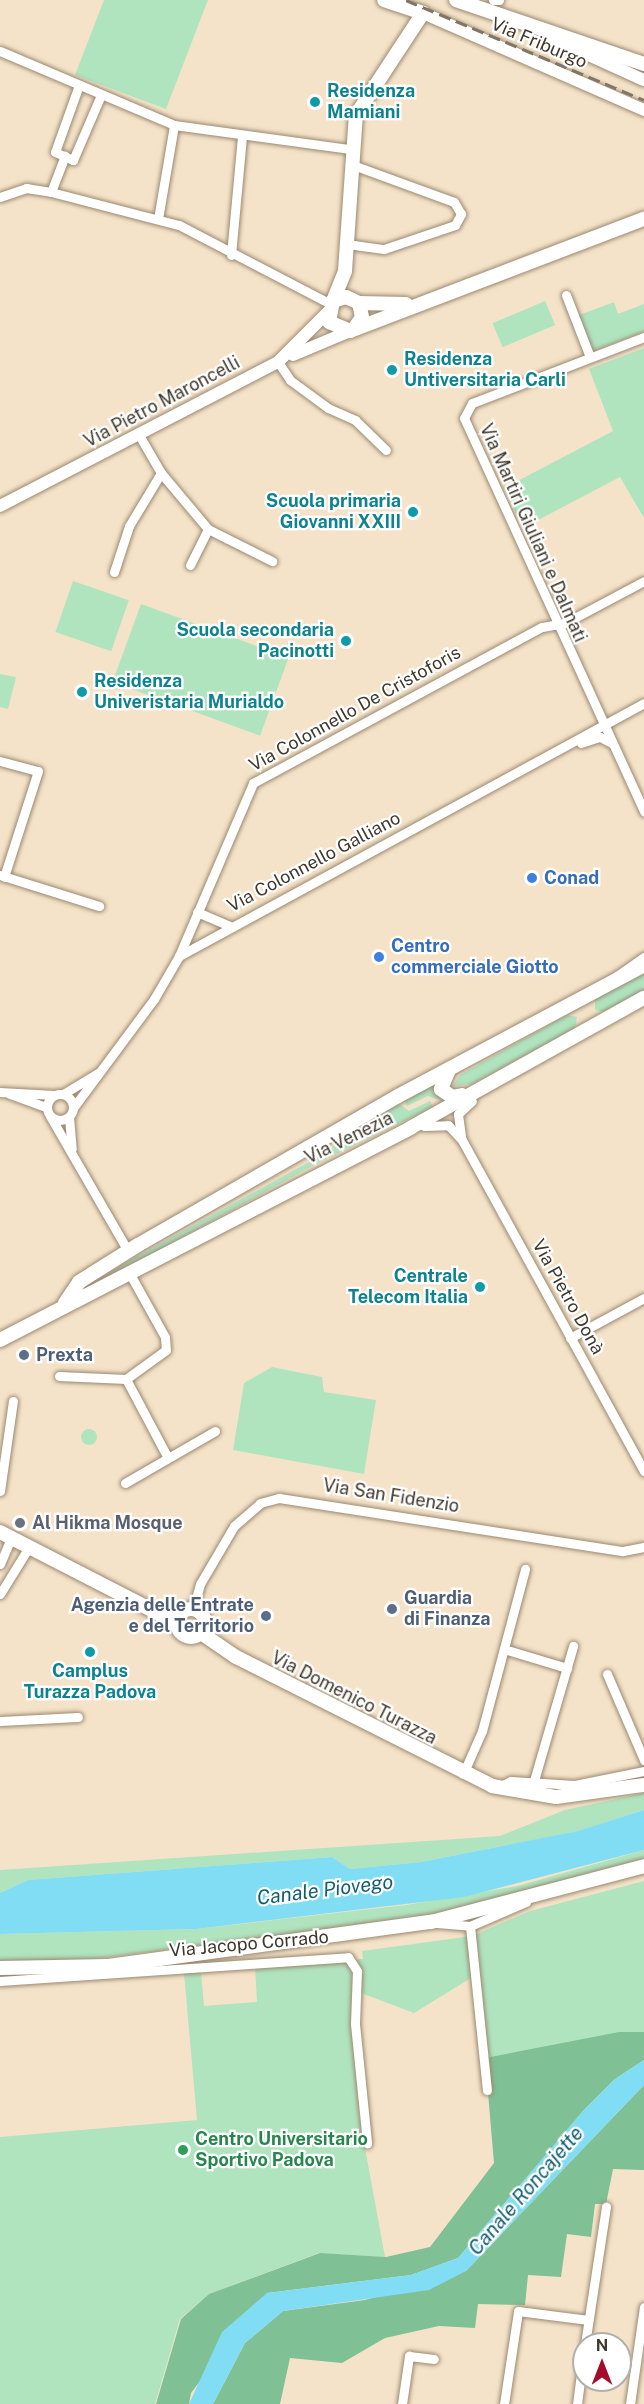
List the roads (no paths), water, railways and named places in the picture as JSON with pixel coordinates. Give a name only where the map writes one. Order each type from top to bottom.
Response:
[{"type":"main road","name":"Via Friburgo","points":[[384,0],[423,13]]},
{"type":"main road","name":"Via Friburgo","points":[[456,0],[535,31]]},
{"type":"main road","name":"Via Pietro Maroncelli","points":[[331,306],[344,276],[350,149],[363,98],[423,13]]},
{"type":"main road","points":[[535,31],[644,64]]},
{"type":"main road","points":[[429,300],[381,308],[357,301],[331,306],[332,326],[352,330],[644,219]]},
{"type":"main road","name":"Via Pietro Maroncelli","points":[[344,276],[357,301]]},
{"type":"main road","points":[[352,330],[362,317],[357,301]]},
{"type":"main road","name":"Via Venezia","points":[[65,1303],[79,1282],[128,1251],[449,1070],[644,965]]},
{"type":"main road","name":"Via Venezia","points":[[0,1340],[65,1303],[92,1296],[131,1276],[410,1128],[463,1095],[492,1083],[642,1001]]},
{"type":"main road","points":[[449,1070],[440,1085],[443,1092],[463,1095]]},
{"type":"main road","name":"Via Domenico Turazza","points":[[6,1535],[177,1623],[185,1636],[201,1633],[236,1657],[463,1774],[499,1787],[556,1797],[644,1785]]},
{"type":"main road","points":[[177,1623],[180,1614],[194,1610],[203,1617],[201,1633]]},
{"type":"main road","name":"Via Jacopo Corrado","points":[[0,1968],[108,1966],[432,1922],[531,1900],[644,1866]]},
{"type":"street","points":[[493,0],[499,0]]},
{"type":"street","name":"Via Friburgo","points":[[423,13],[644,110]]},
{"type":"street","name":"Via Friburgo","points":[[535,31],[644,80]]},
{"type":"street","points":[[0,51],[174,125],[242,137],[350,149]]},
{"type":"street","points":[[79,85],[55,152],[73,160],[102,95]]},
{"type":"street","points":[[158,219],[174,125]]},
{"type":"street","points":[[231,255],[242,137]]},
{"type":"street","points":[[51,192],[65,156]]},
{"type":"street","points":[[347,244],[384,249],[455,225],[461,214],[454,202],[350,164]]},
{"type":"street","points":[[0,197],[26,188],[51,192],[179,225],[231,255],[331,306]]},
{"type":"street","points":[[566,295],[590,357]]},
{"type":"street","name":"Via Pietro Maroncelli","points":[[0,506],[278,362],[331,306]]},
{"type":"street","points":[[352,330],[278,362],[290,380],[328,408],[355,420],[386,450]]},
{"type":"street","name":"Via Martiri Giuliani e Dalmati","points":[[644,337],[472,403],[464,418],[556,624],[644,812]]},
{"type":"street","points":[[139,435],[161,473],[208,529],[272,561]]},
{"type":"street","points":[[114,572],[129,526],[161,473]]},
{"type":"street","points":[[190,565],[208,529]]},
{"type":"street","name":"Via Colonnello De Cristoforis","points":[[71,1112],[178,956],[253,783],[556,624],[644,581]]},
{"type":"street","name":"Via Colonnello Galliano","points":[[178,956],[644,703]]},
{"type":"street","name":"Via Colonnello Galliano","points":[[466,799],[589,739],[612,743]]},
{"type":"street","points":[[0,761],[38,771],[2,876],[99,906]]},
{"type":"street","points":[[197,912],[230,926]]},
{"type":"street","name":"Via Venezia","points":[[609,983],[644,957]]},
{"type":"street","points":[[2,1092],[58,1094],[100,1071]]},
{"type":"street","name":"Via Pietro Donà","points":[[462,1140],[461,1107],[492,1083]]},
{"type":"street","points":[[2,1092],[48,1111],[71,1112]]},
{"type":"street","points":[[48,1111],[58,1094]]},
{"type":"street","points":[[58,1094],[71,1112],[72,1149]]},
{"type":"street","points":[[48,1111],[72,1149],[128,1251]]},
{"type":"street","name":"Via Pietro Donà","points":[[410,1128],[441,1123],[462,1140],[644,1471]]},
{"type":"street","points":[[59,1376],[126,1379],[166,1350],[165,1337],[131,1276]]},
{"type":"street","points":[[570,1338],[644,1298]]},
{"type":"street","points":[[126,1379],[168,1458]]},
{"type":"street","points":[[0,1491],[13,1401]]},
{"type":"street","points":[[125,1483],[215,1431]]},
{"type":"street","name":"Via San Fidenzio","points":[[194,1610],[200,1584],[234,1526],[260,1503],[279,1498],[622,1551],[644,1547]]},
{"type":"street","points":[[0,1564],[6,1535]]},
{"type":"street","points":[[0,1594],[29,1547]]},
{"type":"street","points":[[463,1774],[482,1731],[525,1569]]},
{"type":"street","points":[[533,1784],[573,1646]]},
{"type":"street","points":[[504,1648],[567,1668]]},
{"type":"street","points":[[607,1674],[644,1760]]},
{"type":"street","points":[[0,1721],[78,1717]]},
{"type":"street","name":"Via Domenico Turazza","points":[[499,1787],[511,1781],[574,1785],[644,1771]]},
{"type":"street","name":"Via Jacopo Corrado","points":[[432,1922],[470,1926],[531,1900]]},
{"type":"street","points":[[470,1926],[487,2090]]},
{"type":"street","name":"Via Jacopo Corrado","points":[[0,1981],[335,1953],[348,1957],[357,1971],[355,2024],[367,2143]]},
{"type":"street","points":[[586,2332],[606,2207]]},
{"type":"street","points":[[630,2404],[644,2307]]},
{"type":"street","points":[[504,2404],[518,2311],[588,2320]]},
{"type":"street","points":[[402,2404],[409,2356],[434,2359]]},
{"type":"water","name":"Canale Piovego","points":[[644,1810],[644,1850],[464,1897],[196,1929],[0,1934],[0,1893],[28,1880],[332,1857],[350,1869],[421,1862],[578,1831]]},
{"type":"water","name":"Canale Roncajette","points":[[644,2060],[644,2085],[466,2271],[429,2290],[283,2311],[245,2343],[213,2404],[189,2404],[222,2332],[267,2293],[411,2275],[458,2258],[583,2111],[615,2079]]},
{"type":"railway","points":[[406,0],[644,100]]},
{"type":"place","name":"Residenza Mamiani","points":[[315,102]]},
{"type":"place","name":"Residenza Untiversitaria Carli","points":[[392,370]]},
{"type":"place","name":"Scuola primaria Giovanni XXIII","points":[[413,512]]},
{"type":"place","name":"Scuola secondaria Pacinotti","points":[[346,641]]},
{"type":"place","name":"Residenza Univeristaria Murialdo","points":[[82,692]]},
{"type":"place","name":"Conad","points":[[532,878]]},
{"type":"place","name":"Centro commerciale Giotto","points":[[379,957]]},
{"type":"place","name":"Centrale Telecom Italia","points":[[480,1287]]},
{"type":"place","name":"Prexta","points":[[24,1355]]},
{"type":"place","name":"Al Hikma Mosque","points":[[20,1523]]},
{"type":"place","name":"Guardia di Finanza","points":[[392,1609]]},
{"type":"place","name":"Agenzia delle Entrate e del Territorio","points":[[266,1616]]},
{"type":"place","name":"Camplus Turazza Padova","points":[[90,1652]]},
{"type":"place","name":"Centro Universitario Sportivo Padova","points":[[183,2150]]}]
